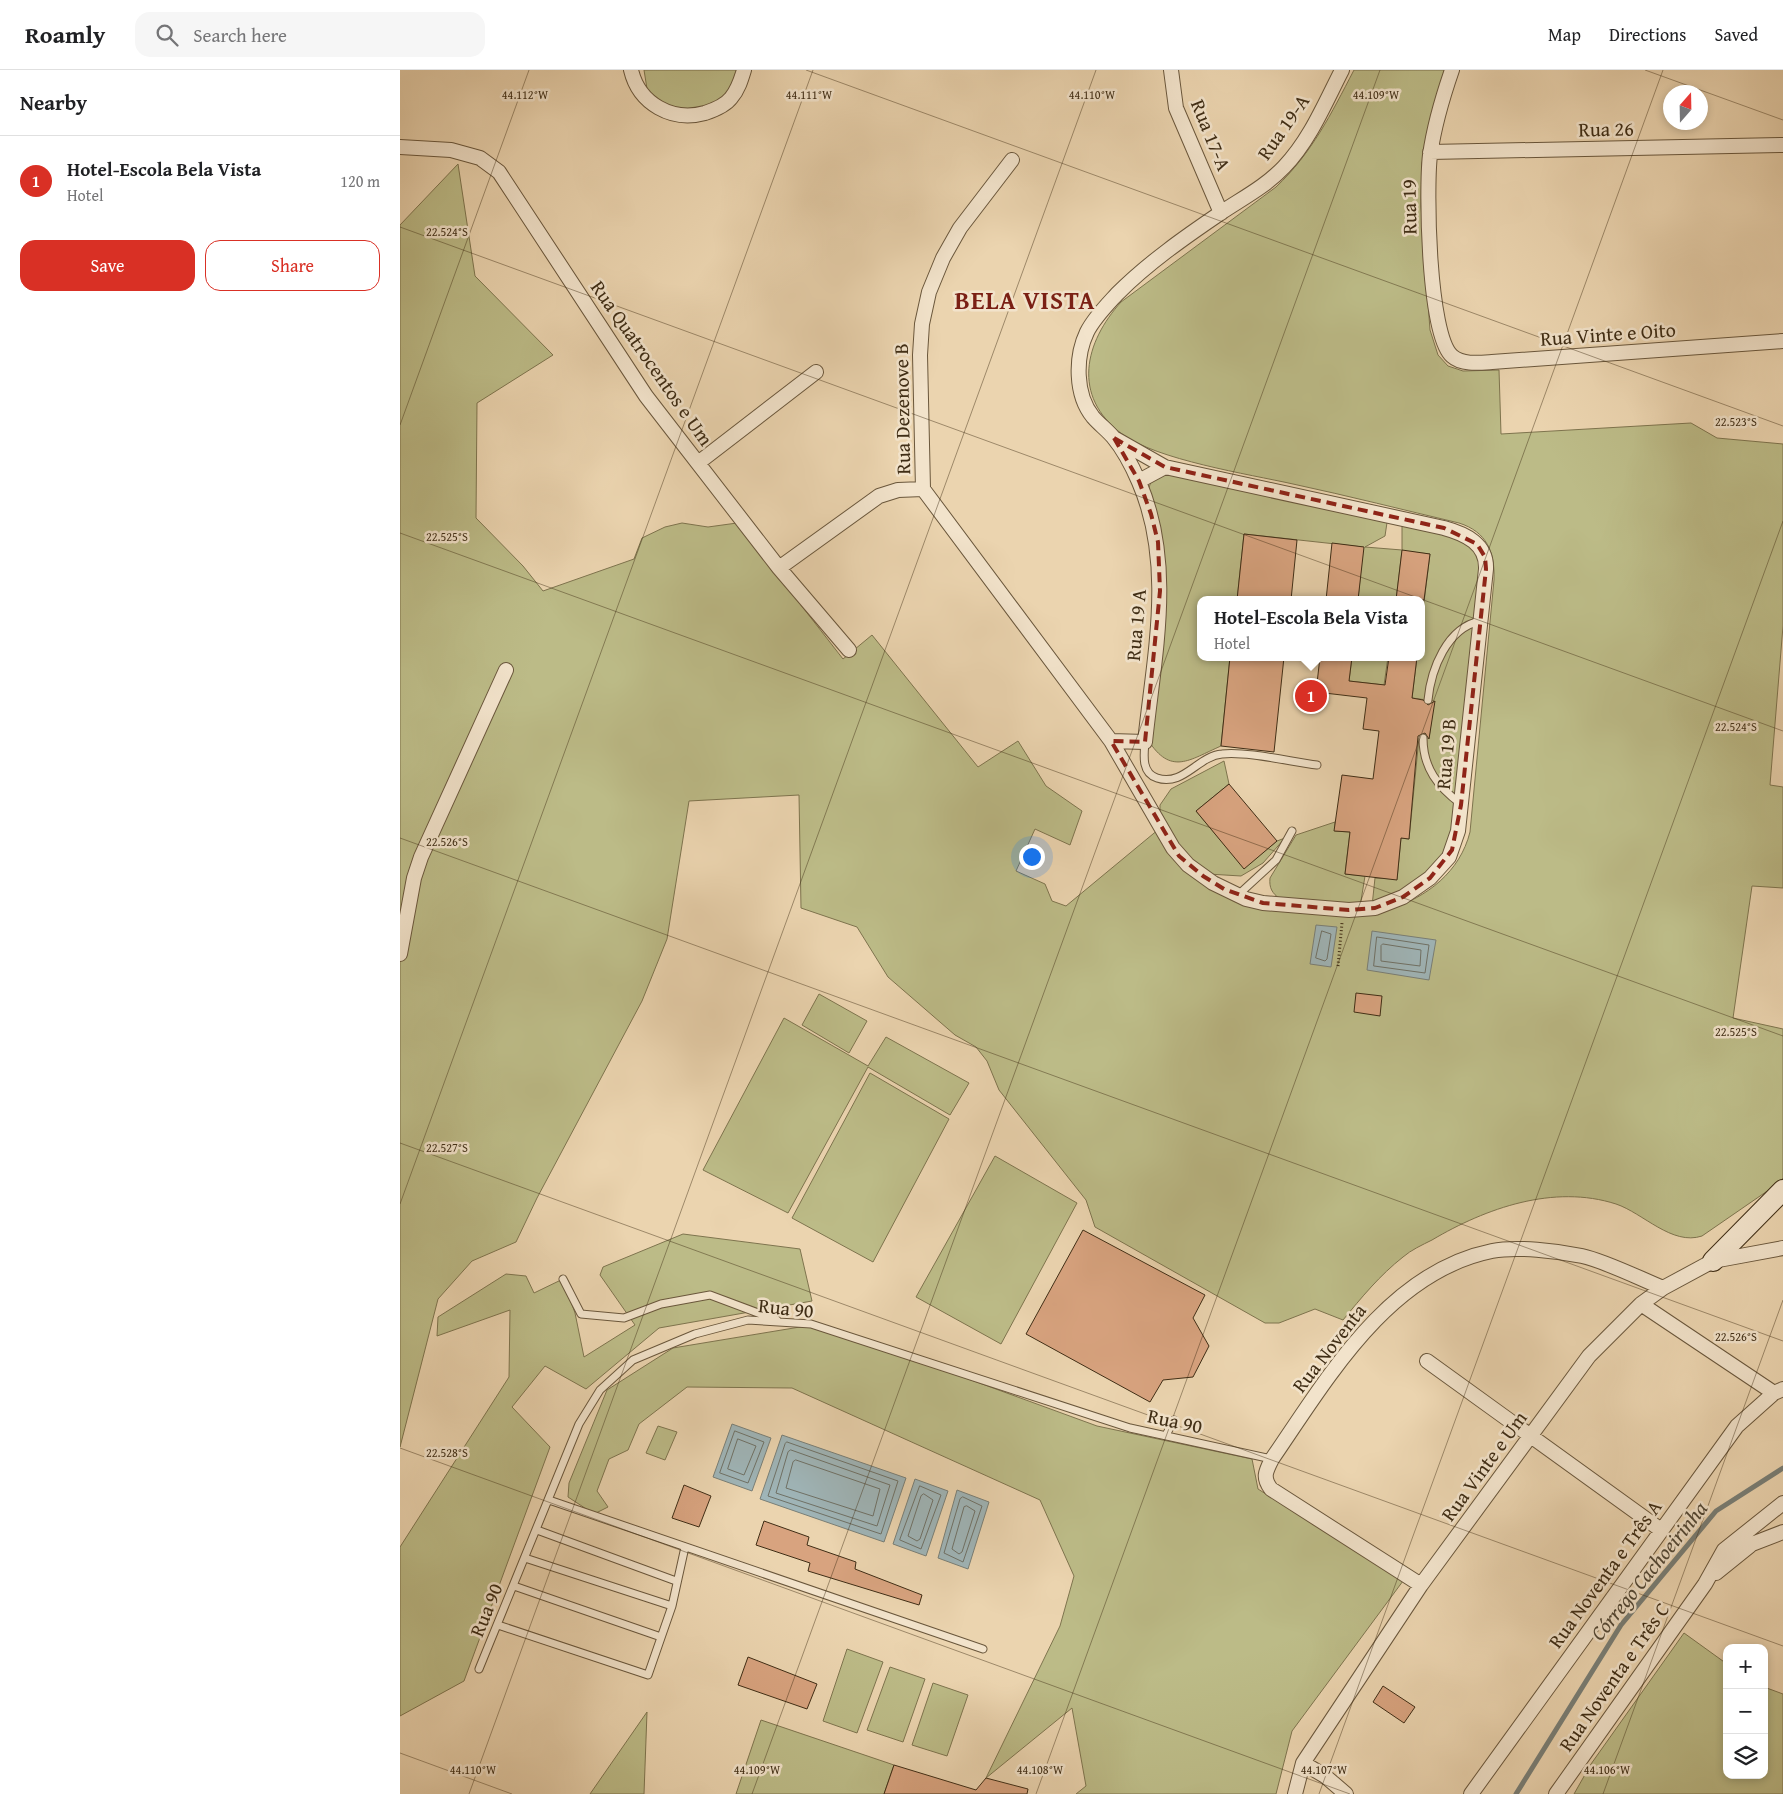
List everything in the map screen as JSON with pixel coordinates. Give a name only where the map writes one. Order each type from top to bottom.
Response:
[{"type":"street","points":[[630,70],[633,80],[645,99],[660,109],[678,116],[692,116],[715,110],[730,99],[738,87],[744,70]]},
{"type":"street","name":"Rua 17-A","points":[[1172,70],[1176,108],[1221,213]]},
{"type":"street","name":"Rua 19-A","points":[[1114,438],[1091,416],[1078,384],[1080,354],[1087,332],[1102,310],[1137,274],[1221,213],[1262,186],[1285,166],[1314,126],[1342,70]]},
{"type":"street","name":"Rua 19","points":[[1444,344],[1440,330],[1430,248],[1428,194],[1430,152],[1452,70]]},
{"type":"street","name":"Rua 26","points":[[1430,152],[1783,145]]},
{"type":"street","name":"Rua Quatrocentos e Um","points":[[400,147],[461,153],[480,158],[499,172],[646,396],[779,568],[849,650]]},
{"type":"street","name":"Rua Dezenove B","points":[[1012,160],[960,228],[943,258],[929,292],[922,324],[920,355],[923,489],[1111,741]]},
{"type":"street","name":"Rua Vinte e Oito","points":[[1444,344],[1453,357],[1461,361],[1480,363],[1783,342]]},
{"type":"street","points":[[698,464],[816,372]]},
{"type":"street","name":"Rua 19 B","points":[[1111,741],[1179,856],[1213,883],[1238,896],[1263,903],[1344,910],[1375,908],[1390,903],[1430,878],[1444,864],[1452,850],[1461,805],[1486,563],[1482,550],[1465,534],[1392,515],[1165,467],[1114,438]]},
{"type":"street","name":"Rua 19 A","points":[[1114,438],[1139,481],[1153,521],[1159,558],[1159,606],[1144,742]]},
{"type":"street","points":[[1139,481],[1165,467]]},
{"type":"street","points":[[779,568],[879,496],[898,490],[923,489]]},
{"type":"street","points":[[400,954],[414,878],[421,857],[506,670]]},
{"type":"street","points":[[1111,741],[1144,742]]},
{"type":"street","points":[[1713,1261],[1783,1190]]},
{"type":"street","name":"Rua Vinte e Um","points":[[1295,1794],[1303,1763],[1421,1585],[1589,1356],[1641,1304],[1663,1288],[1713,1261],[1783,1248]]},
{"type":"street","name":"Rua Noventa","points":[[1421,1585],[1271,1489],[1265,1481],[1265,1472],[1272,1459],[1358,1339],[1388,1306],[1434,1274],[1463,1260],[1493,1251],[1534,1251],[1584,1256],[1663,1288]]},
{"type":"street","points":[[1641,1304],[1778,1391]]},
{"type":"street","points":[[1427,1361],[1661,1530]]},
{"type":"street","name":"Rua Noventa e Três A","points":[[1471,1794],[1737,1426],[1778,1391]]},
{"type":"street","name":"Rua Noventa e Três C","points":[[1556,1794],[1705,1584],[1724,1550],[1783,1503]]},
{"type":"street","name":"Rua Noventa e Três C","points":[[1705,1584],[1728,1562],[1752,1544],[1783,1532]]},
{"type":"street","points":[[1303,1763],[1325,1776],[1346,1794]]},
{"type":"lane","points":[[1428,700],[1433,676],[1448,643],[1461,628],[1480,621]]},
{"type":"lane","points":[[1423,738],[1424,754],[1430,773],[1443,789],[1461,805]]},
{"type":"lane","points":[[1144,742],[1144,764],[1148,772],[1158,779],[1176,779],[1220,754],[1317,765]]},
{"type":"lane","points":[[1238,896],[1276,860],[1292,831]]},
{"type":"lane","points":[[563,1278],[581,1314],[624,1318],[661,1304],[710,1295],[784,1322]]},
{"type":"lane","name":"Rua 90","points":[[479,1669],[579,1424],[600,1390],[633,1360],[695,1334],[748,1320],[811,1324],[1130,1428],[1272,1459]]},
{"type":"lane","points":[[1166,1435],[1174,1420]]},
{"type":"lane","points":[[549,1500],[983,1648]]},
{"type":"lane","points":[[537,1530],[676,1581]]},
{"type":"lane","points":[[498,1625],[648,1675],[672,1606],[685,1547]]},
{"type":"lane","points":[[525,1558],[672,1606]]},
{"type":"lane","points":[[514,1586],[661,1637]]},
{"type":"path","points":[[1338,966],[1344,910]]},
{"type":"highlighted area","points":[[1114,438],[1165,467],[1444,528],[1477,544],[1485,557],[1486,569],[1461,805],[1452,850],[1430,878],[1403,897],[1375,908],[1349,910],[1263,903],[1224,889],[1203,876],[1179,856],[1111,741],[1145,742],[1160,591],[1158,542],[1151,514],[1139,481]]},
{"type":"shaded area","points":[[644,70],[739,71],[724,98],[705,108],[686,110],[676,108],[648,95]]},
{"type":"shaded area","points":[[1354,70],[1445,70],[1422,163],[1421,206],[1430,330],[1438,355],[1448,366],[1463,371],[1499,370],[1501,434],[1691,423],[1717,438],[1783,444],[1783,626],[1770,785],[1783,787],[1783,888],[1752,886],[1733,1018],[1783,1029],[1783,1178],[1776,1185],[1702,1236],[1691,1238],[1669,1233],[1626,1208],[1593,1198],[1545,1198],[1521,1202],[1475,1218],[1409,1252],[1379,1279],[1343,1320],[1315,1309],[1279,1323],[1265,1323],[1095,1227],[1086,1200],[999,1090],[987,1061],[976,1047],[955,1035],[888,977],[857,927],[801,908],[799,795],[689,801],[667,939],[642,1001],[537,1198],[516,1242],[472,1261],[438,1299],[400,1447],[400,225],[458,164],[475,276],[553,355],[477,403],[476,518],[523,566],[543,591],[634,559],[642,538],[665,527],[682,523],[708,527],[737,523],[843,659],[872,635],[978,767],[1018,741],[1046,786],[1082,811],[1070,845],[1035,829],[1016,871],[1045,884],[1052,901],[1066,906],[1159,829],[1164,839],[1233,896],[1390,909],[1417,898],[1440,881],[1458,859],[1470,832],[1494,580],[1493,561],[1487,544],[1476,532],[1459,523],[1335,493],[1204,465],[1180,459],[1138,443],[1122,434],[1106,419],[1095,403],[1090,386],[1089,369],[1092,351],[1099,334],[1121,302],[1276,187],[1300,161],[1320,132]]},
{"type":"shaded area","points":[[1161,472],[1388,516],[1385,536],[1365,547],[1402,550],[1402,520],[1459,534],[1482,557],[1451,848],[1428,877],[1372,906],[1375,878],[1397,879],[1401,838],[1409,839],[1419,738],[1429,738],[1434,701],[1412,698],[1417,661],[1425,661],[1425,596],[1430,554],[1402,551],[1396,596],[1358,596],[1363,547],[1244,534],[1237,596],[1197,596],[1197,661],[1230,661],[1221,746],[1190,760],[1173,761],[1156,751],[1148,740],[1157,655],[1148,490],[1151,482]]},
{"type":"shaded area","points":[[1352,661],[1387,661],[1384,685],[1349,681]]},
{"type":"shaded area","points":[[1224,761],[1229,784],[1196,811],[1244,868],[1277,841],[1285,838],[1263,863],[1241,876],[1208,874],[1191,865],[1160,815],[1160,805],[1171,789]]},
{"type":"shaded area","points":[[1335,822],[1335,831],[1350,832],[1345,874],[1365,876],[1360,907],[1280,899],[1272,890],[1270,878],[1296,835]]},
{"type":"shaded area","points":[[819,994],[867,1021],[849,1053],[802,1025]]},
{"type":"shaded area","points":[[784,1018],[868,1066],[886,1037],[969,1083],[950,1115],[868,1067],[788,1213],[703,1170]]},
{"type":"shaded area","points":[[870,1073],[949,1119],[873,1262],[792,1218]]},
{"type":"shaded area","points":[[995,1156],[1077,1203],[1001,1344],[916,1297]]},
{"type":"shaded area","points":[[683,1234],[800,1249],[812,1301],[659,1328],[586,1389],[545,1366],[512,1407],[550,1447],[464,1681],[400,1716],[400,1547],[509,1377],[510,1310],[437,1336],[438,1317],[506,1274],[526,1276],[534,1293],[563,1279],[575,1313],[584,1357],[635,1325],[600,1275],[603,1267]]},
{"type":"shaded area","points":[[818,1324],[1097,1426],[1252,1459],[1258,1489],[1403,1581],[1292,1731],[1276,1794],[1076,1794],[1086,1786],[1072,1708],[986,1778],[1060,1626],[1074,1576],[1040,1500],[792,1388],[687,1387],[639,1424],[628,1450],[609,1459],[597,1491],[608,1507],[594,1514],[568,1497],[569,1483],[607,1390],[673,1348]]},
{"type":"shaded area","points":[[658,1426],[677,1432],[665,1460],[646,1453]]},
{"type":"shaded area","points":[[1684,1633],[1723,1661],[1723,1779],[1768,1779],[1768,1688],[1783,1694],[1783,1794],[1574,1794],[1591,1764]]},
{"type":"shaded area","points":[[847,1649],[883,1662],[857,1733],[823,1721]]},
{"type":"shaded area","points":[[890,1667],[925,1679],[903,1742],[867,1730]]},
{"type":"shaded area","points":[[933,1683],[968,1695],[947,1756],[912,1745]]},
{"type":"shaded area","points":[[647,1712],[644,1794],[590,1794]]},
{"type":"shaded area","points":[[761,1720],[894,1765],[884,1794],[736,1794]]},
{"type":"water","points":[[1316,925],[1337,927],[1331,967],[1310,964]]},
{"type":"water","points":[[1372,931],[1436,940],[1429,980],[1367,970]]},
{"type":"water","points":[[732,1424],[771,1438],[752,1491],[713,1477]]},
{"type":"water","points":[[782,1435],[906,1478],[884,1542],[760,1499]]},
{"type":"water","points":[[915,1479],[948,1491],[926,1556],[893,1544]]},
{"type":"water","points":[[957,1490],[989,1502],[968,1569],[938,1558]]},
{"type":"building","points":[[1244,534],[1297,540],[1291,596],[1237,596]]},
{"type":"building","points":[[1332,543],[1364,547],[1358,596],[1326,596]]},
{"type":"building","points":[[1402,550],[1430,554],[1425,596],[1396,596]]},
{"type":"building","points":[[1230,661],[1284,661],[1274,752],[1221,746]]},
{"type":"building","points":[[1320,661],[1352,661],[1349,681],[1385,685],[1388,661],[1417,661],[1412,698],[1423,700],[1428,705],[1435,701],[1429,739],[1425,733],[1418,736],[1409,839],[1401,838],[1397,880],[1345,874],[1350,832],[1334,831],[1342,775],[1373,779],[1379,731],[1363,729],[1367,698],[1316,692]]},
{"type":"building","points":[[1229,784],[1277,841],[1244,869],[1196,811]]},
{"type":"building","points":[[1356,993],[1382,996],[1380,1016],[1354,1012]]},
{"type":"building","points":[[1083,1230],[1205,1295],[1193,1318],[1209,1346],[1193,1377],[1163,1380],[1150,1402],[1026,1334]]},
{"type":"building","points":[[684,1485],[711,1496],[699,1527],[672,1518]]},
{"type":"building","points":[[764,1521],[809,1537],[807,1545],[856,1562],[855,1569],[922,1595],[919,1605],[808,1571],[810,1563],[756,1545]]},
{"type":"building","points":[[748,1657],[817,1684],[807,1709],[738,1685]]},
{"type":"building","points":[[1383,1686],[1415,1707],[1404,1723],[1373,1702]]},
{"type":"building","points":[[894,1765],[976,1790],[986,1778],[1028,1789],[1027,1794],[884,1794]]},
{"type":"waterway","name":"Córrego Cachoeirinha","points":[[1516,1794],[1621,1625],[1716,1511],[1783,1468]]},
{"type":"place","name":"Hotel-Escola Bela Vista","points":[[1311,696]]},
{"type":"district","name":"BELA VISTA","points":[[1025,300]]}]
